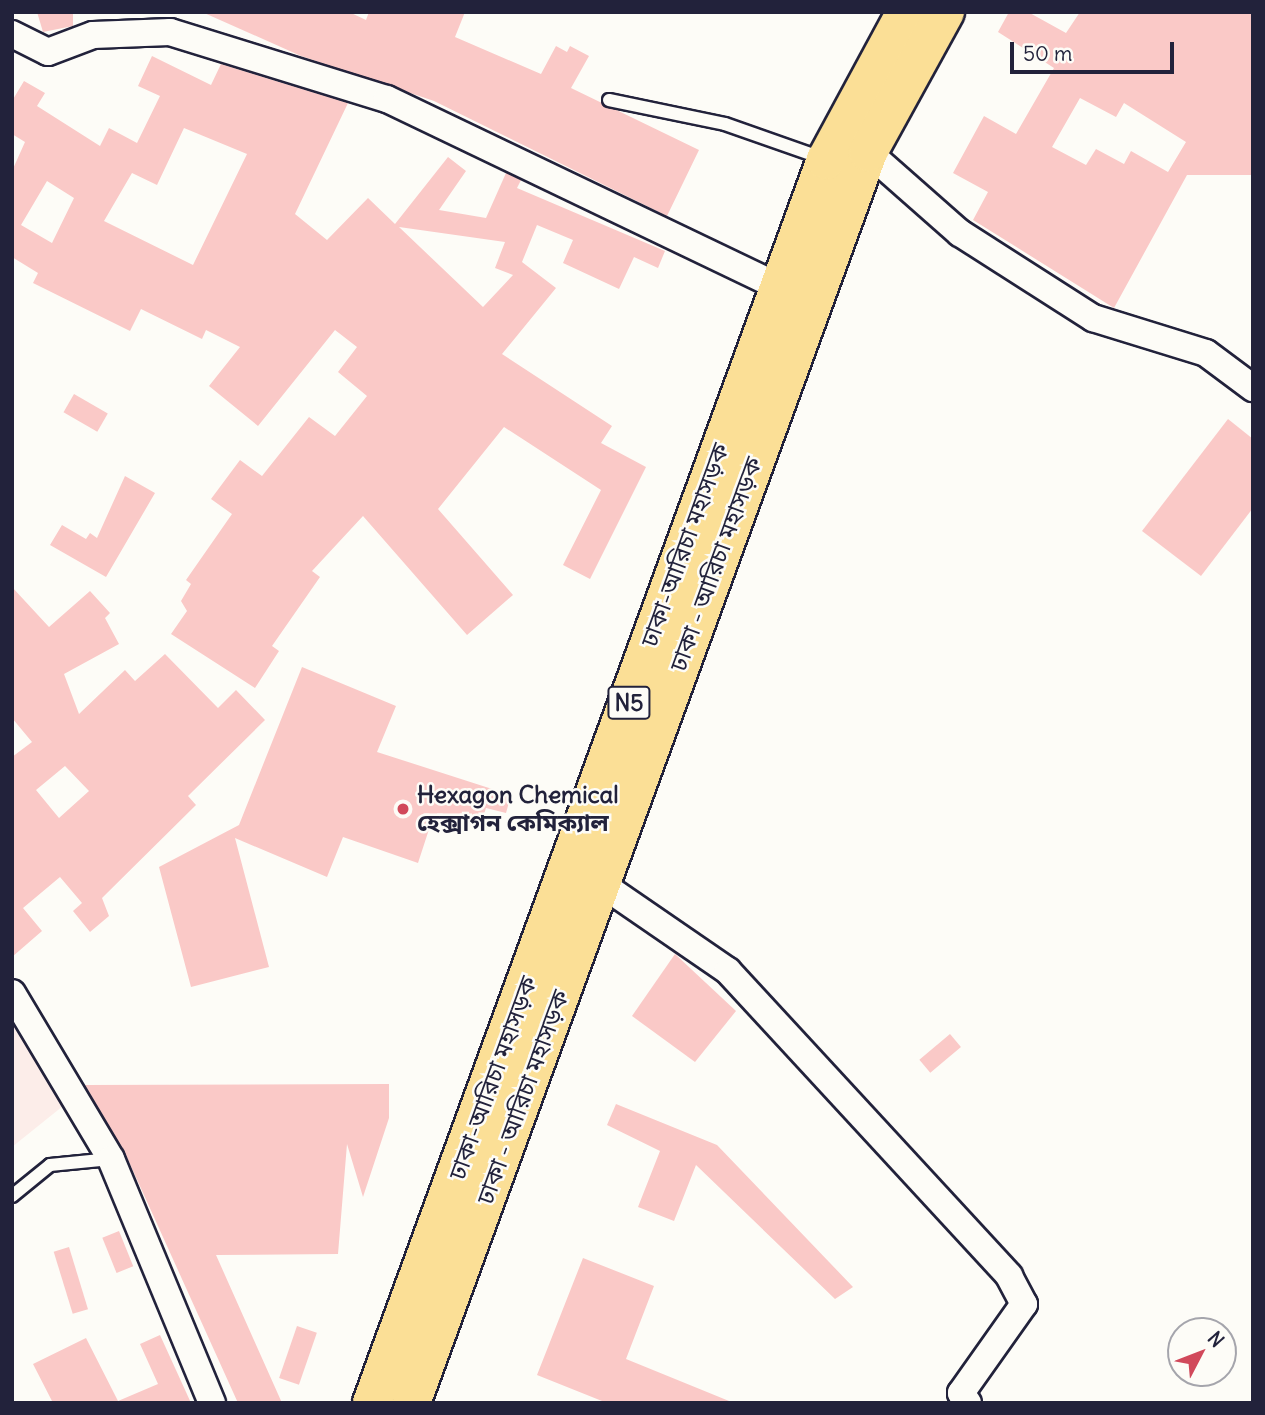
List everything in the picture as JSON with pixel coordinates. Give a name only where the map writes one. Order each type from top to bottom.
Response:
[{"type":"highway","name":"ঢাকা-আরিচা মহাসড়ক","points":[[372,1403],[826,160],[906,12]]},
{"type":"highway","name":"ঢাকা - আরিচা মহাসড়ক","points":[[411,1403],[868,152],[945,12]]},
{"type":"street","points":[[12,34],[48,52],[93,35],[170,32],[387,99],[780,287]]},
{"type":"street","points":[[868,152],[960,233],[1093,318],[1206,353],[1253,388]]},
{"type":"street","points":[[600,883],[728,971],[1009,1276],[1024,1304],[961,1393],[968,1403]]},
{"type":"street","points":[[12,993],[111,1159],[212,1403]]},
{"type":"lane","points":[[608,100],[725,124],[826,160]]},
{"type":"lane","points":[[12,1196],[50,1165],[111,1159]]},
{"type":"shaded area","points":[[12,1012],[63,1106],[12,1147]]},
{"type":"building","points":[[37,12],[73,12],[73,26],[43,32]]},
{"type":"building","points":[[202,12],[349,12],[366,20],[369,12],[465,12],[455,37],[541,74],[556,46],[567,52],[570,46],[589,56],[571,88],[699,150],[667,216],[434,101],[301,56]]},
{"type":"building","points":[[1009,12],[1028,12],[1066,33],[1080,12],[1253,12],[1253,175],[1187,175],[1114,308],[973,220],[988,192],[953,173],[984,116],[1016,134],[1054,68],[998,32]],"holes":[[[1080,98],[1116,117],[1124,103],[1186,142],[1168,172],[1131,151],[1124,164],[1096,149],[1086,165],[1052,147]]]},
{"type":"building","points":[[152,56],[211,85],[221,64],[348,103],[295,214],[327,240],[368,198],[395,224],[448,157],[466,171],[439,210],[486,218],[506,173],[521,180],[517,188],[665,251],[658,268],[634,257],[619,289],[563,263],[573,240],[537,225],[522,262],[556,288],[502,354],[612,426],[601,443],[646,467],[590,579],[563,565],[601,490],[504,427],[438,509],[513,595],[467,635],[363,516],[312,571],[320,577],[272,646],[279,651],[255,688],[171,634],[187,611],[181,601],[191,584],[186,580],[232,514],[211,499],[240,460],[262,476],[309,417],[335,436],[367,396],[338,372],[357,347],[335,330],[258,426],[209,386],[240,347],[206,330],[202,339],[141,309],[130,331],[33,283],[38,273],[12,257],[12,171],[25,142],[12,134],[12,101],[24,81],[45,93],[37,106],[100,146],[109,128],[137,143],[160,96],[138,86]],"holes":[[[184,128],[247,154],[193,265],[104,221],[132,173],[157,185]],[[47,181],[74,198],[52,243],[21,225]],[[399,227],[505,242],[495,268],[513,275],[483,307]]]},
{"type":"building","points":[[74,394],[108,414],[97,432],[64,412]]},
{"type":"building","points":[[1228,419],[1253,439],[1253,508],[1201,576],[1142,531]]},
{"type":"building","points":[[125,476],[155,493],[106,577],[50,545],[62,525],[86,539],[90,533],[97,538]]},
{"type":"building","points":[[12,587],[49,627],[90,591],[110,613],[105,618],[119,644],[64,674],[79,714],[125,670],[135,681],[165,654],[218,708],[236,690],[265,720],[188,796],[196,805],[102,898],[109,916],[90,932],[73,911],[82,903],[60,877],[23,908],[42,931],[12,957],[12,757],[32,742],[12,718]],"holes":[[[65,766],[89,791],[59,818],[36,790]]]},
{"type":"building","points":[[302,667],[396,706],[377,752],[511,795],[506,813],[486,808],[479,829],[434,814],[418,863],[343,837],[327,877],[235,838],[269,967],[191,987],[159,867],[239,825]]},
{"type":"building","points":[[675,954],[736,1011],[695,1062],[632,1016]]},
{"type":"building","points":[[950,1034],[961,1047],[930,1073],[919,1060]]},
{"type":"building","points":[[389,1084],[389,1118],[363,1197],[347,1144],[338,1254],[216,1255],[282,1403],[238,1403],[125,1153],[85,1085]]},
{"type":"building","points":[[616,1104],[717,1145],[853,1287],[835,1299],[696,1165],[674,1221],[638,1207],[660,1151],[607,1125]]},
{"type":"building","points":[[119,1231],[133,1266],[117,1273],[102,1238]]},
{"type":"building","points":[[69,1247],[88,1309],[73,1314],[54,1252]]},
{"type":"building","points":[[583,1258],[654,1286],[626,1359],[734,1403],[607,1403],[537,1375]]},
{"type":"building","points":[[297,1326],[317,1333],[299,1385],[279,1378]]},
{"type":"building","points":[[160,1335],[191,1403],[53,1403],[33,1364],[86,1338],[118,1401],[158,1384],[140,1344]]},
{"type":"place","name":"Hexagon Chemical হেক্সাগন কেমিক্যাল","points":[[403,809]]}]
